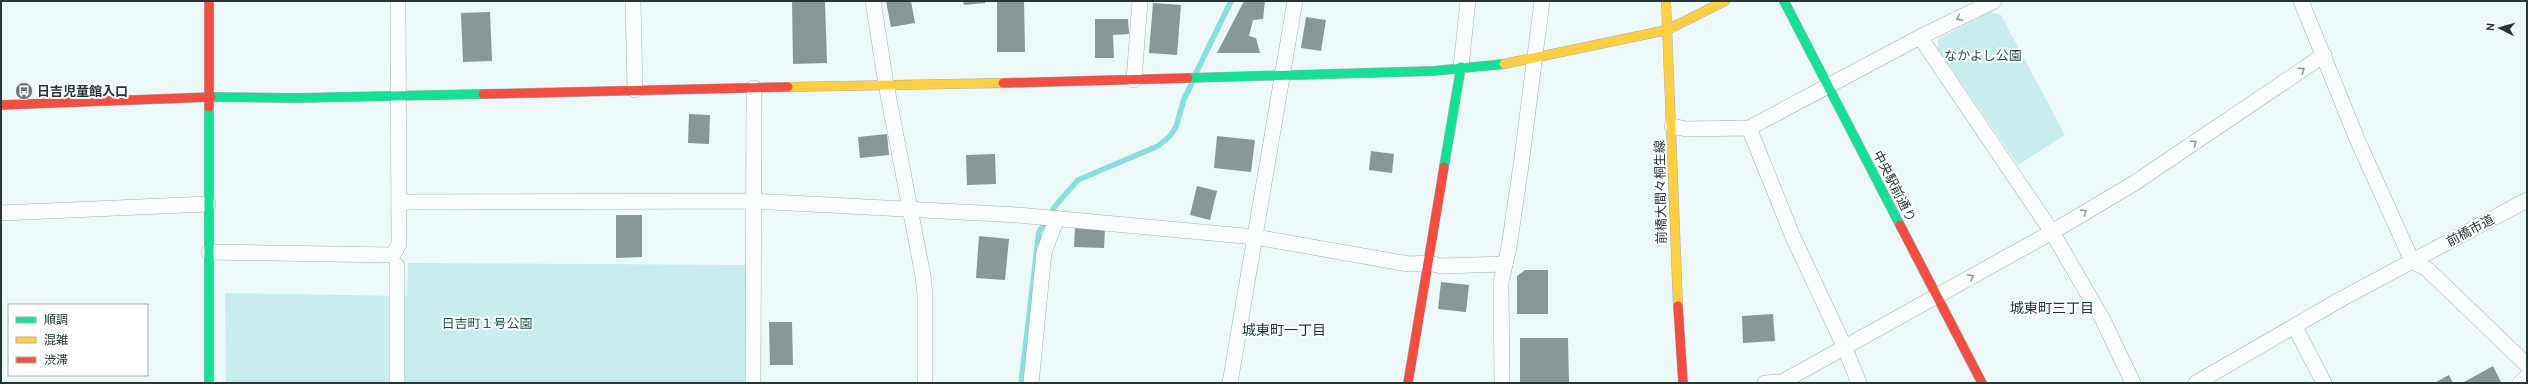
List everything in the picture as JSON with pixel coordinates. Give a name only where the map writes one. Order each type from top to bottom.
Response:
[{"type":"street","points":[[209,1],[209,383]]},
{"type":"street","points":[[209,252],[393,255],[399,244],[398,1]]},
{"type":"street","points":[[633,1],[635,90]]},
{"type":"street","points":[[873,1],[886,84],[925,295],[924,383]]},
{"type":"street","points":[[1134,80],[1140,1]]},
{"type":"street","points":[[1230,383],[1295,1]]},
{"type":"street","points":[[1408,383],[1461,67],[1468,1]]},
{"type":"street","points":[[1502,383],[1502,282],[1542,1]]},
{"type":"street","name":"前橋大間々桐生線","points":[[1666,1],[1672,126],[1675,258],[1683,383]]},
{"type":"street","points":[[1,105],[208,97],[297,98],[886,84],[1183,79],[1433,71],[1461,67],[1492,66],[1667,30],[1725,1]]},
{"type":"street","name":"中央駅前通り","points":[[1784,1],[1982,383]]},
{"type":"street","points":[[1672,126],[1686,129],[1749,128],[1920,37],[1994,1]]},
{"type":"street","points":[[2301,1],[2357,139],[2412,261],[2427,269],[2527,365]]},
{"type":"street","points":[[1920,37],[2052,232],[2103,320],[2133,383]]},
{"type":"street","points":[[1765,383],[1782,382],[1844,346],[2052,232],[2133,184],[2324,55]]},
{"type":"street","points":[[754,88],[754,383]]},
{"type":"street","points":[[1749,128],[1793,236],[1844,346],[1859,383]]},
{"type":"street","name":"前橋市道","points":[[2196,383],[2412,261],[2527,200]]},
{"type":"street","points":[[399,202],[754,201],[1055,218],[1255,237],[1409,264],[1429,263],[1441,266],[1505,264]]},
{"type":"street","points":[[1,213],[208,204]]},
{"type":"street","points":[[1031,383],[1044,252],[1055,218]]},
{"type":"street","points":[[397,383],[398,266]]},
{"type":"street","points":[[2295,327],[2324,383]]},
{"type":"street","points":[[2520,383],[2527,377]]},
{"type":"green space","name":"なかよし公園","points":[[1990,12],[2001,15],[2065,135],[2018,165],[1938,49],[1938,39]]},
{"type":"green space","name":"日吉町１号公園","points":[[408,263],[749,265],[750,383],[226,383],[225,293],[407,296]]},
{"type":"building","points":[[792,1],[825,1],[827,63],[793,64]]},
{"type":"building","points":[[886,1],[911,1],[915,23],[891,27]]},
{"type":"building","points":[[963,1],[985,1],[985,3],[964,5]]},
{"type":"building","points":[[997,1],[1024,1],[1025,52],[997,52]]},
{"type":"building","points":[[1244,1],[1265,1],[1263,19],[1253,20],[1249,36],[1256,38],[1260,53],[1217,53]]},
{"type":"building","points":[[1153,3],[1181,5],[1177,55],[1149,53]]},
{"type":"building","points":[[490,12],[492,61],[463,62],[461,13]]},
{"type":"building","points":[[1306,17],[1326,20],[1321,51],[1301,48]]},
{"type":"building","points":[[1095,19],[1128,19],[1129,34],[1113,35],[1114,58],[1095,58]]},
{"type":"building","points":[[689,114],[710,115],[709,144],[688,143]]},
{"type":"building","points":[[887,134],[889,155],[860,158],[858,137]]},
{"type":"building","points":[[1217,136],[1255,140],[1251,172],[1214,168]]},
{"type":"building","points":[[1371,151],[1394,154],[1392,173],[1369,170]]},
{"type":"building","points":[[995,154],[996,184],[967,185],[966,155]]},
{"type":"building","points":[[1197,186],[1217,191],[1210,220],[1190,215]]},
{"type":"building","points":[[616,215],[642,215],[642,257],[616,258]]},
{"type":"building","points":[[1075,227],[1105,229],[1104,248],[1074,247]]},
{"type":"building","points":[[979,236],[1009,239],[1005,280],[976,278]]},
{"type":"building","points":[[1525,270],[1548,270],[1548,314],[1517,314],[1517,276]]},
{"type":"building","points":[[1441,282],[1469,285],[1466,312],[1438,309]]},
{"type":"building","points":[[1773,314],[1775,341],[1743,343],[1742,316]]},
{"type":"building","points":[[769,322],[792,322],[793,365],[770,365]]},
{"type":"building","points":[[1520,338],[1568,338],[1569,383],[1520,383]]},
{"type":"building","points":[[2493,366],[2501,382],[2464,383],[2464,382]]},
{"type":"building","points":[[2449,375],[2453,383],[2434,383]]},
{"type":"waterway","points":[[1196,73],[1231,1]]},
{"type":"waterway","points":[[1021,383],[1039,232],[1056,205],[1078,180],[1158,146],[1170,136],[1176,127],[1184,99],[1192,83]]},
{"type":"traffic: fast","points":[[1784,1],[1900,225]]},
{"type":"traffic: fast","points":[[1188,78],[1433,71],[1504,64]]},
{"type":"traffic: fast","points":[[1444,167],[1461,67]]},
{"type":"traffic: fast","points":[[211,97],[297,98],[483,94]]},
{"type":"traffic: fast","points":[[209,107],[209,383]]},
{"type":"traffic: slow","points":[[1666,1],[1678,306]]},
{"type":"traffic: slow","points":[[1504,64],[1667,30],[1725,1]]},
{"type":"traffic: slow","points":[[788,87],[1003,83]]},
{"type":"traffic: jam","points":[[209,1],[209,107]]},
{"type":"traffic: jam","points":[[1003,83],[1188,78]]},
{"type":"traffic: jam","points":[[483,94],[788,87]]},
{"type":"traffic: jam","points":[[1,105],[211,97]]},
{"type":"traffic: jam","points":[[1408,383],[1444,167]]},
{"type":"traffic: jam","points":[[1900,225],[1982,383]]},
{"type":"traffic: jam","points":[[1678,306],[1683,383]]},
{"type":"place","name":"日吉児童館入口","points":[[24,91]]},
{"type":"district","name":"城東町三丁目","points":[[2052,308]]},
{"type":"district","name":"城東町一丁目","points":[[1284,330]]}]
